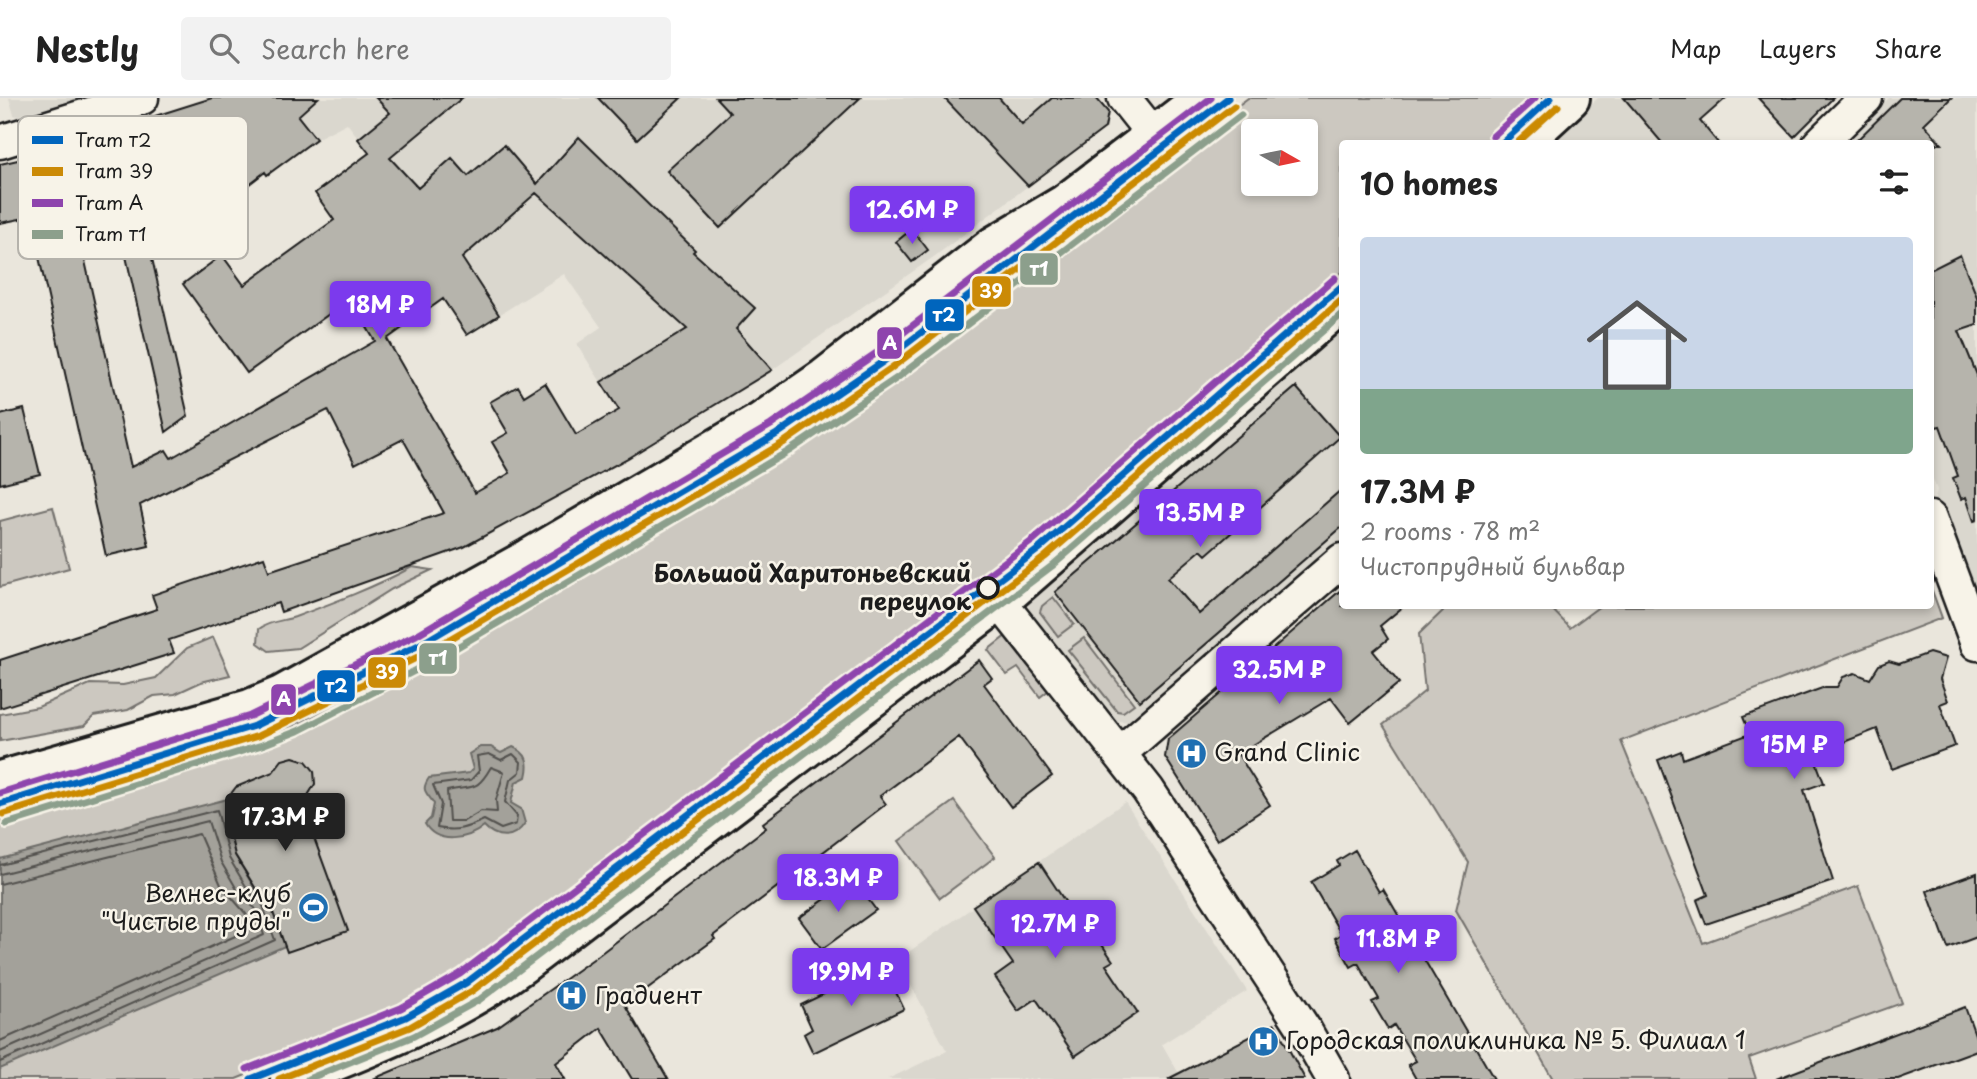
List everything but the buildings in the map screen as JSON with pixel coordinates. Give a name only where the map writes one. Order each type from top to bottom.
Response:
[{"type":"main road","points":[[0,781],[273,700],[507,571],[760,423],[825,378],[994,246],[1065,204],[1203,98]]},
{"type":"main road","points":[[1524,140],[1570,98]]},
{"type":"main road","points":[[290,1079],[402,1034],[492,986],[999,601],[1339,305]]},
{"type":"street","points":[[79,116],[142,98]]},
{"type":"street","points":[[1124,98],[1155,137]]},
{"type":"street","points":[[1823,140],[1866,98]]},
{"type":"street","points":[[1,138],[18,133]]},
{"type":"street","points":[[1934,529],[1977,644]]},
{"type":"street","points":[[1119,753],[1339,563]]},
{"type":"street","points":[[999,601],[1119,753],[1171,824],[1305,1030],[1333,1079]]},
{"type":"shaded area","points":[[9,98],[93,98],[29,116],[14,115]]},
{"type":"shaded area","points":[[209,98],[1096,98],[1108,112],[1105,128],[935,256],[772,370],[634,455],[610,416],[619,411],[577,344],[601,327],[564,274],[467,335],[443,299],[422,314],[380,167],[347,123],[316,139],[267,175],[248,150],[248,116],[223,116]]},
{"type":"shaded area","points":[[1248,98],[1534,98],[1487,140],[1339,140],[1339,275],[1107,482],[1029,547],[447,989],[384,1020],[236,1079],[0,1079],[0,813],[184,760],[220,744],[233,744],[252,737],[255,740],[302,722],[807,425],[891,369]]},
{"type":"shaded area","points":[[1598,98],[1624,98],[1660,140],[1552,140]]},
{"type":"shaded area","points":[[1889,98],[1977,98],[1977,611],[1934,508],[1937,490],[1934,482],[1934,140],[1846,140]]},
{"type":"shaded area","points":[[1339,331],[1339,542],[1132,722],[1116,721],[1029,614],[1028,600]]},
{"type":"shaded area","points":[[53,507],[69,568],[0,587],[0,521]]},
{"type":"shaded area","points":[[412,567],[432,570],[392,589],[298,648],[269,651],[258,643],[259,629],[263,626],[340,600]]},
{"type":"shaded area","points":[[1934,596],[1942,618],[1621,741],[1703,943],[1858,886],[1902,1003],[1749,1058],[1756,1079],[1553,1079],[1456,910],[1468,862],[1383,725],[1425,691],[1419,634],[1445,609],[1552,609],[1570,628],[1596,609],[1934,609]]},
{"type":"shaded area","points":[[1053,597],[1074,624],[1058,636],[1040,612],[1042,606]]},
{"type":"shaded area","points":[[1007,635],[1049,690],[1040,697],[1018,668],[1007,675],[988,650]]},
{"type":"shaded area","points":[[213,637],[230,675],[201,682],[175,694],[154,696],[128,710],[94,716],[84,726],[0,741],[0,714],[38,707],[90,684],[123,685],[156,678],[187,648]]},
{"type":"shaded area","points":[[1084,638],[1134,704],[1123,712],[1117,711],[1068,650]]},
{"type":"shaded area","points":[[954,801],[995,857],[940,898],[899,841]]},
{"type":"shaded area","points":[[1125,802],[1247,991],[1162,1044],[1182,1079],[888,1079],[947,1051],[897,960]]},
{"type":"water","points":[[480,747],[491,747],[501,753],[513,747],[524,755],[528,767],[526,777],[516,782],[511,803],[521,809],[525,823],[516,832],[506,836],[494,834],[484,826],[461,837],[445,838],[437,835],[425,824],[431,818],[434,804],[426,791],[426,782],[429,778],[469,773],[473,769],[469,754]]},
{"type":"water","points":[[227,799],[227,821],[235,855],[255,889],[268,898],[285,946],[0,1069],[0,859]]},
{"type":"tram line","name":"А","points":[[0,793],[250,716],[416,635],[771,425],[878,352],[1211,98]]},
{"type":"tram line","name":"т2","points":[[0,804],[254,726],[421,644],[777,434],[884,361],[1228,98]]},
{"type":"tram line","name":"А","points":[[1493,136],[1535,98]]},
{"type":"tram line","name":"т2","points":[[1505,140],[1551,98]]},
{"type":"tram line","name":"39","points":[[3,814],[258,736],[426,653],[783,443],[890,369],[1234,106]]},
{"type":"tram line","name":"39","points":[[1520,140],[1558,106]]},
{"type":"tram line","name":"т1","points":[[6,824],[262,745],[298,731],[432,662],[789,451],[897,378],[1241,115]]},
{"type":"tram line","name":"А","points":[[247,1069],[401,1008],[460,974],[1032,541],[1335,278]]},
{"type":"tram line","name":"т2","points":[[251,1079],[406,1017],[466,983],[1039,549],[1339,289]]},
{"type":"tram line","name":"39","points":[[279,1079],[410,1027],[472,991],[1045,557],[1339,303]]},
{"type":"tram line","name":"т1","points":[[308,1079],[414,1036],[479,1000],[1052,566],[1339,317]]},
{"type":"place","name":"Большой Харитоньевский переулок","points":[[988,588]]},
{"type":"place","name":"Grand Clinic","points":[[1191,753]]},
{"type":"place","name":"Велнес-клуб \"Чистые пруды\"","points":[[314,908]]},
{"type":"place","name":"Градиент","points":[[572,996]]},
{"type":"place","name":"Городская поликлиника № 5. Филиал 1","points":[[1263,1041]]}]
